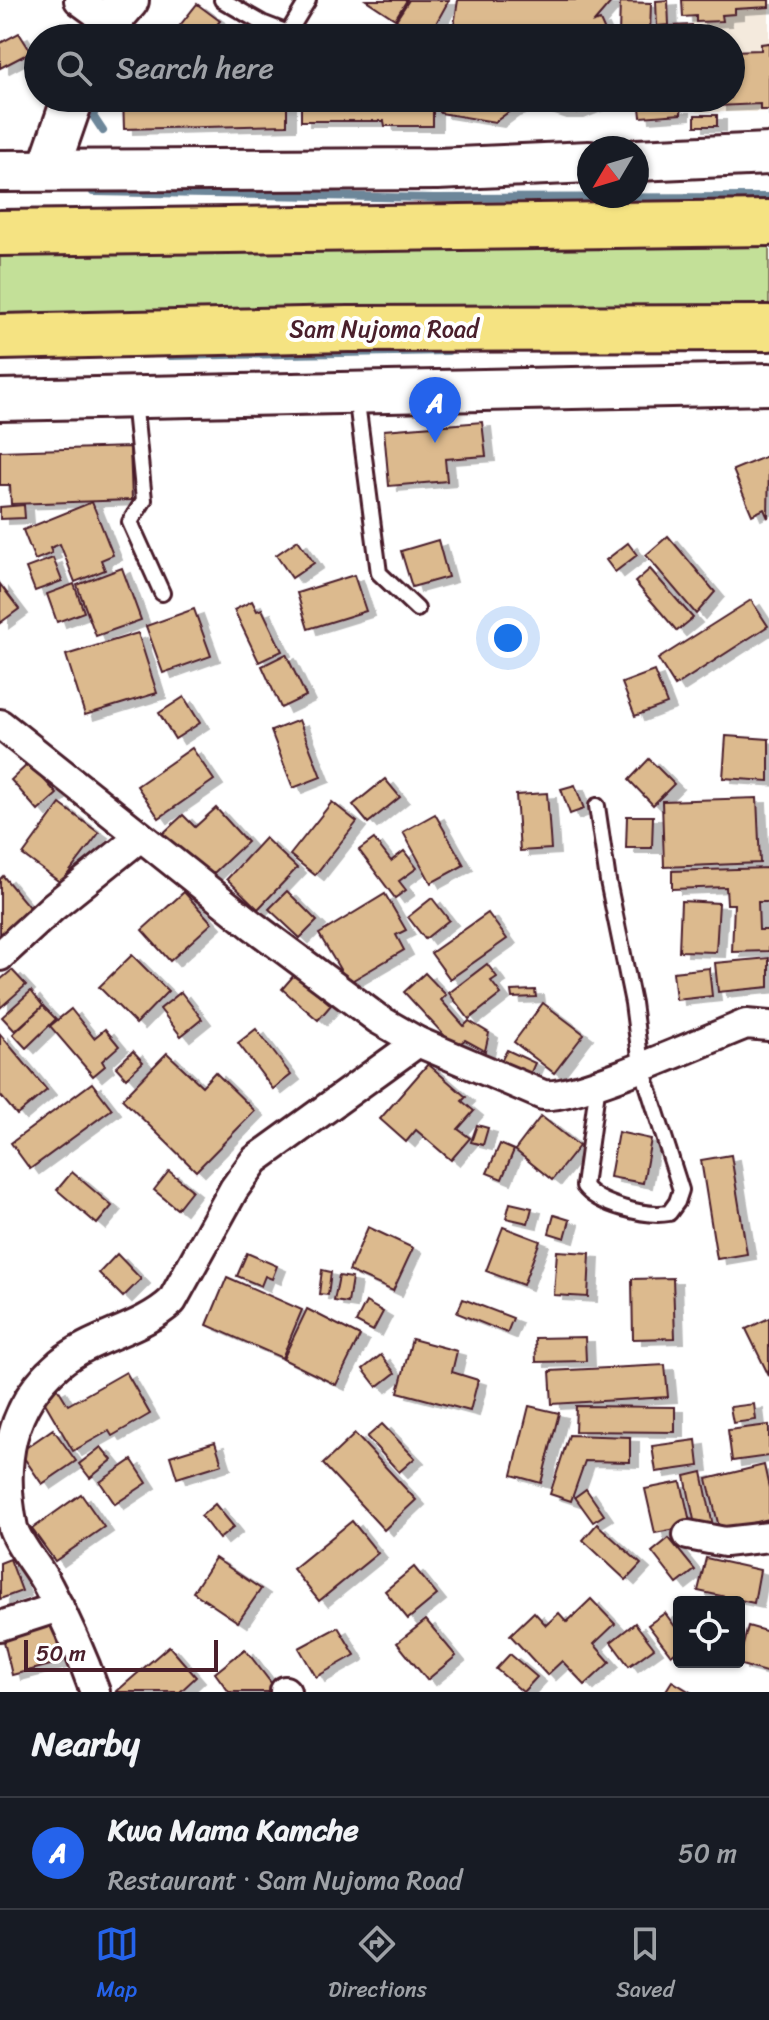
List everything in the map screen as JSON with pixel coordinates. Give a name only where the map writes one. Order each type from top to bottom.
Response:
[{"type":"main road","points":[[0,233],[769,223]]},
{"type":"main road","name":"Sam Nujoma Road","points":[[0,337],[348,329],[769,328]]},
{"type":"street","points":[[48,170],[68,112]]},
{"type":"street","points":[[649,159],[769,154]]},
{"type":"street","points":[[0,171],[437,169],[577,163]]},
{"type":"street","points":[[0,400],[769,384]]},
{"type":"street","points":[[0,724],[345,995],[418,1042],[543,1095],[556,1097],[598,1083],[746,1024],[769,1026]]},
{"type":"street","points":[[0,956],[53,907],[140,837]]},
{"type":"street","points":[[95,1692],[59,1607],[14,1530],[6,1500],[5,1449],[29,1393],[72,1354],[159,1312],[172,1301],[234,1189],[255,1160],[418,1042]]},
{"type":"street","points":[[688,1535],[725,1542],[769,1537]]},
{"type":"street","points":[[0,1626],[59,1607]]},
{"type":"lane","points":[[222,0],[270,24]]},
{"type":"lane","points":[[299,24],[308,0]]},
{"type":"lane","points":[[355,395],[379,573],[417,609]]},
{"type":"lane","points":[[133,396],[144,500],[130,522],[162,593]]},
{"type":"lane","points":[[597,806],[608,881],[631,989],[641,1065],[681,1190],[669,1213],[656,1215],[591,1196],[584,1186],[598,1083]]},
{"type":"shaded area","points":[[691,0],[769,0],[769,112],[745,112],[745,24],[692,24]]},
{"type":"green space","points":[[769,239],[769,306],[0,322],[0,244]]},
{"type":"building","points":[[366,0],[407,0],[395,19]]},
{"type":"building","points":[[409,0],[449,0],[436,24],[403,24],[396,20]]},
{"type":"building","points":[[458,0],[613,0],[594,22],[600,20],[602,24],[454,24]]},
{"type":"building","points":[[668,0],[669,24],[657,24],[656,1]]},
{"type":"building","points":[[682,0],[769,0],[769,7],[735,9],[735,14],[722,15],[723,21],[696,22],[696,16],[683,17]]},
{"type":"building","points":[[620,2],[651,3],[650,24],[619,24]]},
{"type":"building","points":[[197,4],[220,21],[218,24],[181,24]]},
{"type":"building","points":[[19,33],[24,41],[24,56],[0,68],[0,43]]},
{"type":"building","points":[[769,43],[769,110],[760,110],[760,104],[745,105],[745,51],[761,50],[761,44]]},
{"type":"building","points":[[123,112],[287,112],[287,125],[124,129]]},
{"type":"building","points":[[301,112],[433,112],[433,126],[385,126],[384,121],[301,121]]},
{"type":"building","points":[[440,112],[509,112],[495,122]]},
{"type":"building","points":[[640,112],[681,112],[681,114],[641,117]]},
{"type":"building","points":[[695,115],[717,115],[717,126],[695,126]]},
{"type":"building","points":[[482,422],[486,456],[445,459],[447,481],[389,486],[384,430]]},
{"type":"building","points":[[130,447],[132,500],[11,504],[10,485],[0,485],[0,451]]},
{"type":"building","points":[[767,456],[768,518],[764,509],[752,515],[733,470]]},
{"type":"building","points":[[92,502],[113,555],[101,560],[105,570],[75,582],[60,544],[50,548],[52,553],[35,560],[23,530]]},
{"type":"building","points":[[24,505],[25,518],[0,519],[0,507]]},
{"type":"building","points":[[668,536],[715,592],[696,614],[646,555]]},
{"type":"building","points":[[298,540],[314,563],[292,578],[276,555]]},
{"type":"building","points":[[438,540],[448,577],[412,587],[401,551]]},
{"type":"building","points":[[628,543],[637,555],[615,572],[606,560]]},
{"type":"building","points":[[53,558],[62,581],[35,591],[26,568]]},
{"type":"building","points":[[122,568],[141,620],[96,636],[77,585]]},
{"type":"building","points":[[650,569],[693,618],[677,631],[635,582]]},
{"type":"building","points":[[354,575],[366,611],[308,629],[297,593]]},
{"type":"building","points":[[0,584],[19,609],[0,623]]},
{"type":"building","points":[[74,584],[84,612],[57,622],[47,594]]},
{"type":"building","points":[[751,600],[768,626],[675,686],[658,659]]},
{"type":"building","points":[[252,601],[257,611],[262,609],[282,651],[259,662],[234,610]]},
{"type":"building","points":[[194,609],[211,656],[163,673],[146,626]]},
{"type":"building","points":[[138,633],[157,693],[85,715],[66,655]]},
{"type":"building","points":[[286,654],[306,696],[281,708],[262,666]]},
{"type":"building","points":[[654,671],[667,704],[635,716],[622,683]]},
{"type":"building","points":[[184,697],[200,723],[175,739],[159,713]]},
{"type":"building","points":[[299,720],[321,777],[293,788],[271,731]]},
{"type":"building","points":[[726,736],[769,739],[769,781],[723,778]]},
{"type":"building","points":[[192,748],[214,780],[159,818],[137,786]]},
{"type":"building","points":[[649,759],[674,784],[653,805],[629,780]]},
{"type":"building","points":[[29,763],[57,794],[38,811],[11,780]]},
{"type":"building","points":[[385,779],[400,797],[368,823],[353,805]]},
{"type":"building","points":[[575,785],[584,809],[570,814],[561,789]]},
{"type":"building","points":[[547,793],[551,849],[520,851],[516,795]]},
{"type":"building","points":[[757,798],[760,863],[664,867],[662,801]]},
{"type":"building","points":[[332,802],[357,822],[315,875],[290,855]]},
{"type":"building","points":[[60,804],[99,833],[61,883],[23,855]]},
{"type":"building","points":[[216,808],[247,842],[202,884],[159,837],[183,815],[195,827]]},
{"type":"building","points":[[435,814],[464,865],[431,883],[403,832]]},
{"type":"building","points":[[627,816],[653,816],[652,848],[626,848]]},
{"type":"building","points":[[265,838],[297,868],[258,909],[227,879]]},
{"type":"building","points":[[374,839],[391,861],[404,851],[417,868],[399,881],[406,890],[395,898],[359,850]]},
{"type":"building","points":[[769,868],[769,902],[758,902],[759,930],[769,930],[769,951],[732,952],[734,904],[727,904],[726,887],[672,889],[672,871]]},
{"type":"building","points":[[3,876],[34,913],[0,941],[0,879]]},
{"type":"building","points":[[287,891],[317,921],[300,938],[269,909]]},
{"type":"building","points":[[184,892],[212,923],[170,961],[142,930]]},
{"type":"building","points":[[385,894],[406,930],[396,935],[404,950],[348,983],[319,934]]},
{"type":"building","points":[[432,898],[449,920],[425,939],[408,917]]},
{"type":"building","points":[[681,901],[719,903],[716,952],[679,951]]},
{"type":"building","points":[[488,913],[507,939],[450,979],[431,953]]},
{"type":"building","points":[[132,955],[168,991],[136,1024],[99,987]]},
{"type":"building","points":[[769,958],[769,987],[718,992],[715,963]]},
{"type":"building","points":[[487,964],[497,977],[491,981],[501,994],[469,1019],[449,993]]},
{"type":"building","points":[[709,968],[712,996],[676,1000],[673,972]]},
{"type":"building","points":[[12,970],[26,985],[0,1008],[0,980]]},
{"type":"building","points":[[425,973],[446,995],[441,1000],[464,1026],[469,1021],[489,1033],[485,1051],[465,1040],[455,1047],[404,992]]},
{"type":"building","points":[[295,974],[331,1005],[318,1020],[282,989]]},
{"type":"building","points":[[535,990],[536,997],[512,998],[511,991]]},
{"type":"building","points":[[31,991],[43,1006],[15,1031],[2,1017]]},
{"type":"building","points":[[181,992],[202,1019],[181,1036],[160,1009]]},
{"type":"building","points":[[543,1003],[584,1034],[554,1073],[514,1042]]},
{"type":"building","points":[[43,1006],[56,1019],[26,1048],[13,1034]]},
{"type":"building","points":[[71,1009],[94,1038],[105,1029],[119,1046],[102,1061],[105,1066],[93,1076],[50,1026]]},
{"type":"building","points":[[256,1029],[291,1075],[273,1089],[238,1043]]},
{"type":"building","points":[[0,1034],[47,1090],[17,1115],[0,1095]]},
{"type":"building","points":[[507,1050],[535,1063],[528,1079],[499,1065]]},
{"type":"building","points":[[133,1051],[143,1062],[126,1078],[116,1067]]},
{"type":"building","points":[[167,1053],[202,1086],[215,1072],[255,1111],[196,1171],[122,1099]]},
{"type":"building","points":[[428,1064],[466,1097],[462,1101],[474,1111],[458,1129],[470,1138],[451,1160],[416,1130],[406,1142],[380,1119]]},
{"type":"building","points":[[92,1083],[112,1109],[30,1169],[11,1143]]},
{"type":"building","points":[[541,1116],[579,1146],[552,1180],[515,1150]]},
{"type":"building","points":[[477,1125],[488,1128],[483,1145],[471,1142]]},
{"type":"building","points":[[618,1132],[651,1139],[643,1183],[610,1177]]},
{"type":"building","points":[[500,1144],[514,1150],[502,1179],[487,1173]]},
{"type":"building","points":[[731,1155],[747,1254],[717,1259],[701,1160]]},
{"type":"building","points":[[169,1171],[192,1190],[177,1209],[154,1190]]},
{"type":"building","points":[[72,1172],[112,1206],[97,1224],[57,1190]]},
{"type":"building","points":[[510,1203],[532,1208],[528,1223],[506,1218]]},
{"type":"building","points":[[554,1215],[570,1220],[565,1238],[549,1233]]},
{"type":"building","points":[[368,1227],[413,1248],[393,1291],[349,1271]]},
{"type":"building","points":[[503,1227],[540,1241],[523,1285],[486,1271]]},
{"type":"building","points":[[557,1251],[590,1253],[588,1297],[554,1295]]},
{"type":"building","points":[[247,1253],[277,1266],[272,1279],[265,1276],[261,1286],[237,1276]]},
{"type":"building","points":[[117,1254],[141,1279],[123,1297],[99,1273]]},
{"type":"building","points":[[322,1270],[331,1272],[328,1295],[319,1294]]},
{"type":"building","points":[[339,1276],[352,1278],[348,1303],[334,1301]]},
{"type":"building","points":[[227,1277],[302,1310],[282,1358],[207,1325]]},
{"type":"building","points":[[673,1278],[675,1338],[633,1339],[632,1279]]},
{"type":"building","points":[[463,1299],[513,1318],[507,1333],[457,1313]]},
{"type":"building","points":[[366,1302],[383,1312],[373,1331],[356,1322]]},
{"type":"building","points":[[307,1309],[360,1336],[336,1385],[283,1359]]},
{"type":"building","points":[[769,1318],[769,1376],[746,1329]]},
{"type":"building","points":[[585,1337],[586,1361],[536,1362],[535,1338]]},
{"type":"building","points":[[412,1339],[457,1351],[452,1372],[478,1380],[470,1411],[398,1392]]},
{"type":"building","points":[[381,1355],[395,1373],[377,1387],[363,1369]]},
{"type":"building","points":[[665,1365],[668,1397],[552,1404],[550,1371]]},
{"type":"building","points":[[126,1372],[150,1414],[112,1436],[109,1431],[73,1451],[41,1396],[57,1387],[68,1405]]},
{"type":"building","points":[[754,1404],[756,1420],[733,1423],[730,1407]]},
{"type":"building","points":[[529,1406],[559,1413],[541,1483],[512,1475]]},
{"type":"building","points":[[576,1406],[675,1407],[675,1432],[575,1431]]},
{"type":"building","points":[[382,1424],[415,1458],[399,1472],[367,1437]]},
{"type":"building","points":[[769,1425],[769,1456],[732,1461],[728,1430]]},
{"type":"building","points":[[53,1429],[76,1461],[42,1484],[20,1452]]},
{"type":"building","points":[[355,1434],[416,1500],[384,1530],[323,1464]]},
{"type":"building","points":[[569,1435],[630,1437],[630,1462],[585,1461],[571,1501],[550,1494]]},
{"type":"building","points":[[696,1440],[699,1466],[656,1472],[652,1446]]},
{"type":"building","points":[[215,1442],[222,1464],[177,1478],[170,1456]]},
{"type":"building","points":[[101,1447],[112,1460],[90,1478],[79,1464]]},
{"type":"building","points":[[132,1460],[147,1483],[115,1504],[100,1482]]},
{"type":"building","points":[[764,1465],[769,1488],[769,1519],[720,1531],[707,1479]]},
{"type":"building","points":[[702,1472],[713,1526],[696,1530],[685,1476]]},
{"type":"building","points":[[681,1482],[691,1526],[655,1533],[645,1489]]},
{"type":"building","points":[[586,1489],[604,1515],[593,1522],[575,1497]]},
{"type":"building","points":[[81,1494],[104,1527],[55,1561],[32,1529]]},
{"type":"building","points":[[215,1504],[234,1527],[219,1539],[201,1516]]},
{"type":"building","points":[[352,1521],[378,1553],[319,1601],[293,1569]]},
{"type":"building","points":[[597,1524],[641,1564],[626,1580],[583,1540]]},
{"type":"building","points":[[669,1538],[695,1570],[677,1584],[652,1552]]},
{"type":"building","points":[[215,1558],[261,1589],[238,1622],[193,1592]]},
{"type":"building","points":[[706,1558],[760,1570],[754,1603],[745,1601],[745,1596],[721,1596],[698,1591]]},
{"type":"building","points":[[10,1559],[22,1591],[0,1599],[0,1563]]},
{"type":"building","points":[[414,1567],[437,1595],[408,1619],[385,1591]]},
{"type":"building","points":[[591,1599],[615,1624],[594,1644],[610,1662],[585,1685],[562,1661],[547,1675],[510,1635],[534,1612],[546,1625],[559,1613],[567,1622]]},
{"type":"building","points":[[665,1613],[673,1624],[673,1654],[671,1655],[648,1625]]},
{"type":"building","points":[[426,1620],[456,1656],[427,1680],[397,1643]]},
{"type":"building","points":[[635,1623],[654,1648],[629,1666],[611,1642]]},
{"type":"building","points":[[53,1625],[62,1662],[12,1675],[3,1637]]},
{"type":"building","points":[[748,1626],[769,1632],[769,1673],[745,1666]]},
{"type":"building","points":[[338,1627],[355,1655],[316,1677],[299,1648]]},
{"type":"building","points":[[169,1646],[196,1677],[180,1692],[116,1692]]},
{"type":"building","points":[[245,1649],[278,1692],[229,1692],[215,1673]]},
{"type":"building","points":[[510,1654],[537,1677],[523,1692],[496,1669]]},
{"type":"building","points":[[672,1681],[690,1692],[665,1692]]},
{"type":"waterway","points":[[131,24],[133,20]]},
{"type":"waterway","points":[[95,112],[93,116],[103,131]]},
{"type":"waterway","points":[[93,192],[434,198],[769,197]]},
{"type":"waterway","points":[[190,354],[170,356],[448,351]]},
{"type":"place","name":"Kwa Mama Kamche","points":[[435,443]]}]
